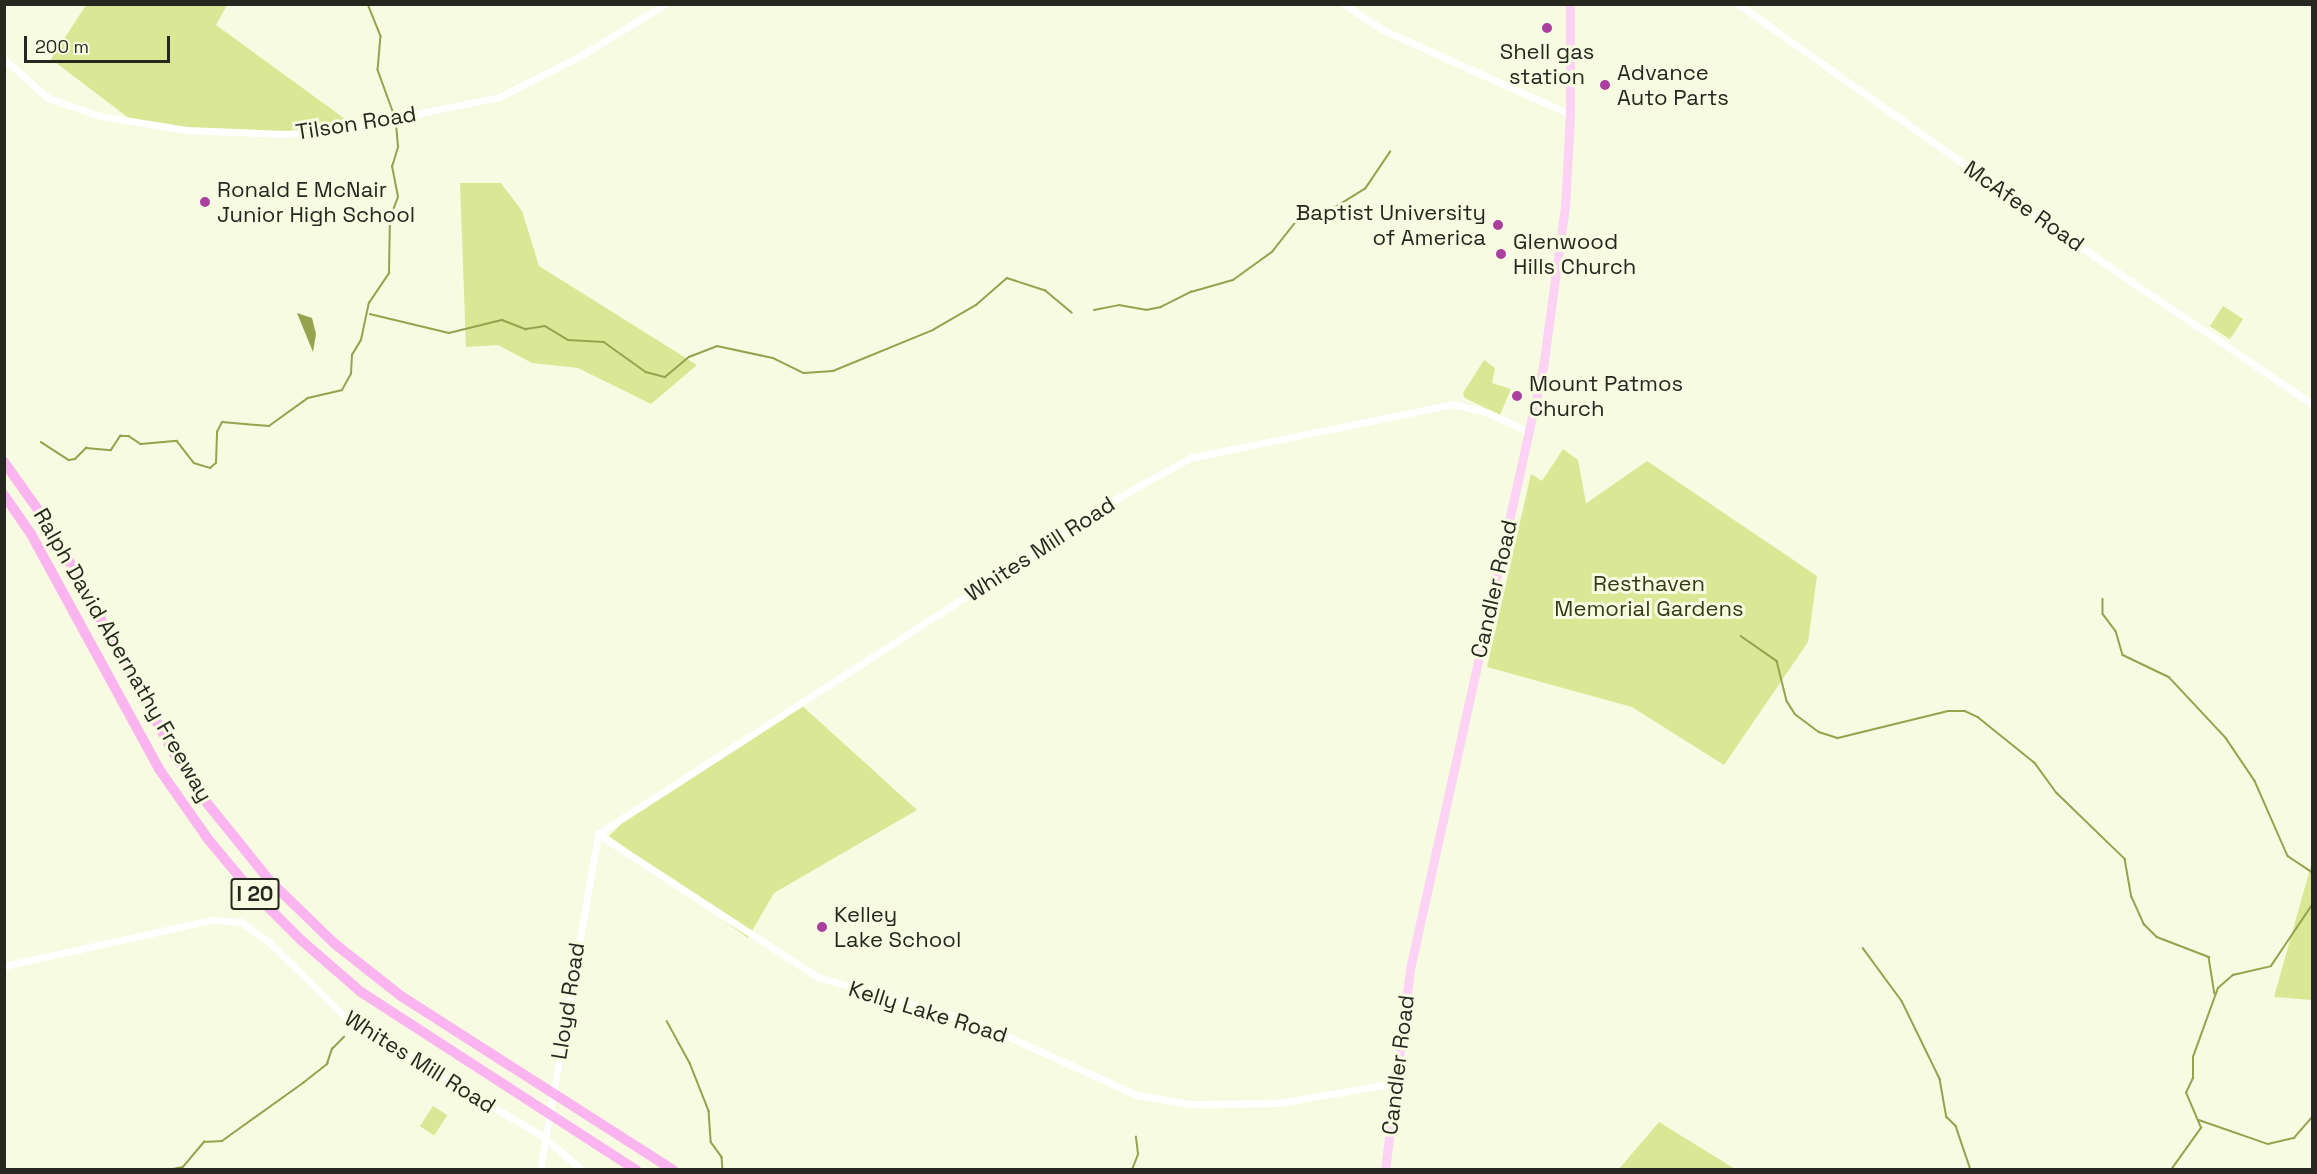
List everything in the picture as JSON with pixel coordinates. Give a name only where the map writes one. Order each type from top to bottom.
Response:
[{"type":"highway","name":"Ralph David Abernathy Freeway","points":[[4,462],[51,528],[186,772],[270,881],[334,944],[401,996],[672,1170]]},
{"type":"highway","name":"Ralph David Abernathy Freeway","points":[[4,495],[31,534],[159,769],[208,839],[255,894],[325,962],[383,1008],[636,1170]]},
{"type":"main road","name":"Candler Road","points":[[1384,1170],[1418,928],[1529,432],[1560,253],[1570,114],[1570,4]]},
{"type":"street","name":"Tilson Road","points":[[4,59],[48,98],[100,116],[186,130],[296,134],[342,129],[499,97],[582,55],[665,4]]},
{"type":"street","points":[[1344,4],[1383,30],[1570,114]]},
{"type":"street","name":"McAfee Road","points":[[1738,4],[2095,256],[2313,404]]},
{"type":"street","name":"Whites Mill Road","points":[[598,834],[1122,495],[1190,458],[1453,404],[1488,413],[1529,432]]},
{"type":"street","name":"Lloyd Road","points":[[540,1170],[598,834]]},
{"type":"street","name":"Kelly Lake Road","points":[[598,834],[817,977],[978,1023],[1137,1095],[1188,1104],[1278,1103],[1395,1083]]},
{"type":"street","name":"Whites Mill Road","points":[[4,966],[212,920],[241,922],[258,932],[348,1020],[545,1135],[582,1170]]},
{"type":"green space","points":[[86,5],[227,5],[216,25],[352,124],[308,132],[233,135],[134,122],[51,59]]},
{"type":"green space","points":[[460,183],[501,183],[522,211],[539,266],[697,365],[651,404],[578,368],[532,363],[498,345],[466,347]]},
{"type":"green space","points":[[2223,306],[2243,319],[2230,339],[2210,326]]},
{"type":"green space","points":[[1484,360],[1495,368],[1492,383],[1511,389],[1500,415],[1465,398],[1463,393]]},
{"type":"green space","name":"Resthaven Memorial Gardens","points":[[1563,449],[1578,460],[1586,503],[1581,507],[1647,461],[1817,576],[1808,642],[1724,765],[1632,707],[1487,667],[1531,474],[1542,481]]},
{"type":"green space","points":[[798,702],[917,810],[774,893],[748,938],[609,836],[644,802]]},
{"type":"green space","points":[[2312,862],[2312,1000],[2274,997]]},
{"type":"green space","points":[[433,1106],[447,1115],[434,1135],[420,1126]]},
{"type":"green space","points":[[1659,1122],[1735,1169],[1619,1169]]},
{"type":"shaded area","points":[[297,313],[312,318],[316,334],[313,352]]},
{"type":"waterway","points":[[368,4],[381,36],[378,70],[394,114]]},
{"type":"waterway","points":[[41,442],[69,460],[75,459],[86,448],[111,450],[120,436],[129,436],[141,444],[177,441],[194,463],[210,468],[216,463],[217,432],[222,422],[269,426],[308,398],[342,390],[351,374],[352,355],[361,340],[369,303],[389,273],[390,218],[398,197],[392,167],[398,147],[396,122]]},
{"type":"waterway","points":[[1094,310],[1119,305],[1146,310],[1161,307],[1191,292],[1233,280],[1272,252],[1298,219],[1334,208],[1365,189],[1390,152]]},
{"type":"waterway","points":[[370,314],[449,333],[502,320],[526,329],[545,326],[568,340],[604,342],[646,372],[665,377],[689,357],[717,346],[773,358],[804,373],[833,371],[933,330],[976,305],[1007,278],[1045,290],[1072,313]]},
{"type":"waterway","points":[[2103,599],[2103,614],[2116,631],[2123,655],[2169,677],[2226,738],[2255,781],[2288,856],[2312,872]]},
{"type":"waterway","points":[[1741,636],[1777,661],[1787,701],[1795,714],[1819,732],[1838,738],[1948,711],[1965,711],[1978,717],[2035,763],[2057,793],[2125,859],[2132,897],[2144,924],[2157,937],[2209,957],[2215,994]]},
{"type":"waterway","points":[[2171,1170],[2201,1128],[2186,1093],[2193,1078],[2193,1057],[2218,988],[2233,975],[2271,966],[2312,905]]},
{"type":"waterway","points":[[1863,948],[1902,1001],[1940,1079],[1947,1117],[1956,1126],[1971,1170]]},
{"type":"waterway","points":[[667,1021],[690,1063],[709,1111],[711,1142],[722,1157],[723,1170]]},
{"type":"waterway","points":[[168,1170],[183,1167],[204,1142],[222,1141],[303,1083],[327,1064],[332,1049],[344,1037]]},
{"type":"waterway","points":[[2199,1120],[2268,1144],[2294,1138],[2312,1117]]},
{"type":"waterway","points":[[1132,1170],[1138,1154],[1136,1137]]},
{"type":"place","name":"Shell gas station","points":[[1547,28]]},
{"type":"place","name":"Advance Auto Parts","points":[[1605,85]]},
{"type":"place","name":"Ronald E McNair Junior High School","points":[[205,202]]},
{"type":"place","name":"Baptist University of America","points":[[1498,225]]},
{"type":"place","name":"Glenwood Hills Church","points":[[1501,254]]},
{"type":"place","name":"Mount Patmos Church","points":[[1517,396]]},
{"type":"place","name":"Kelley Lake School","points":[[822,927]]}]
